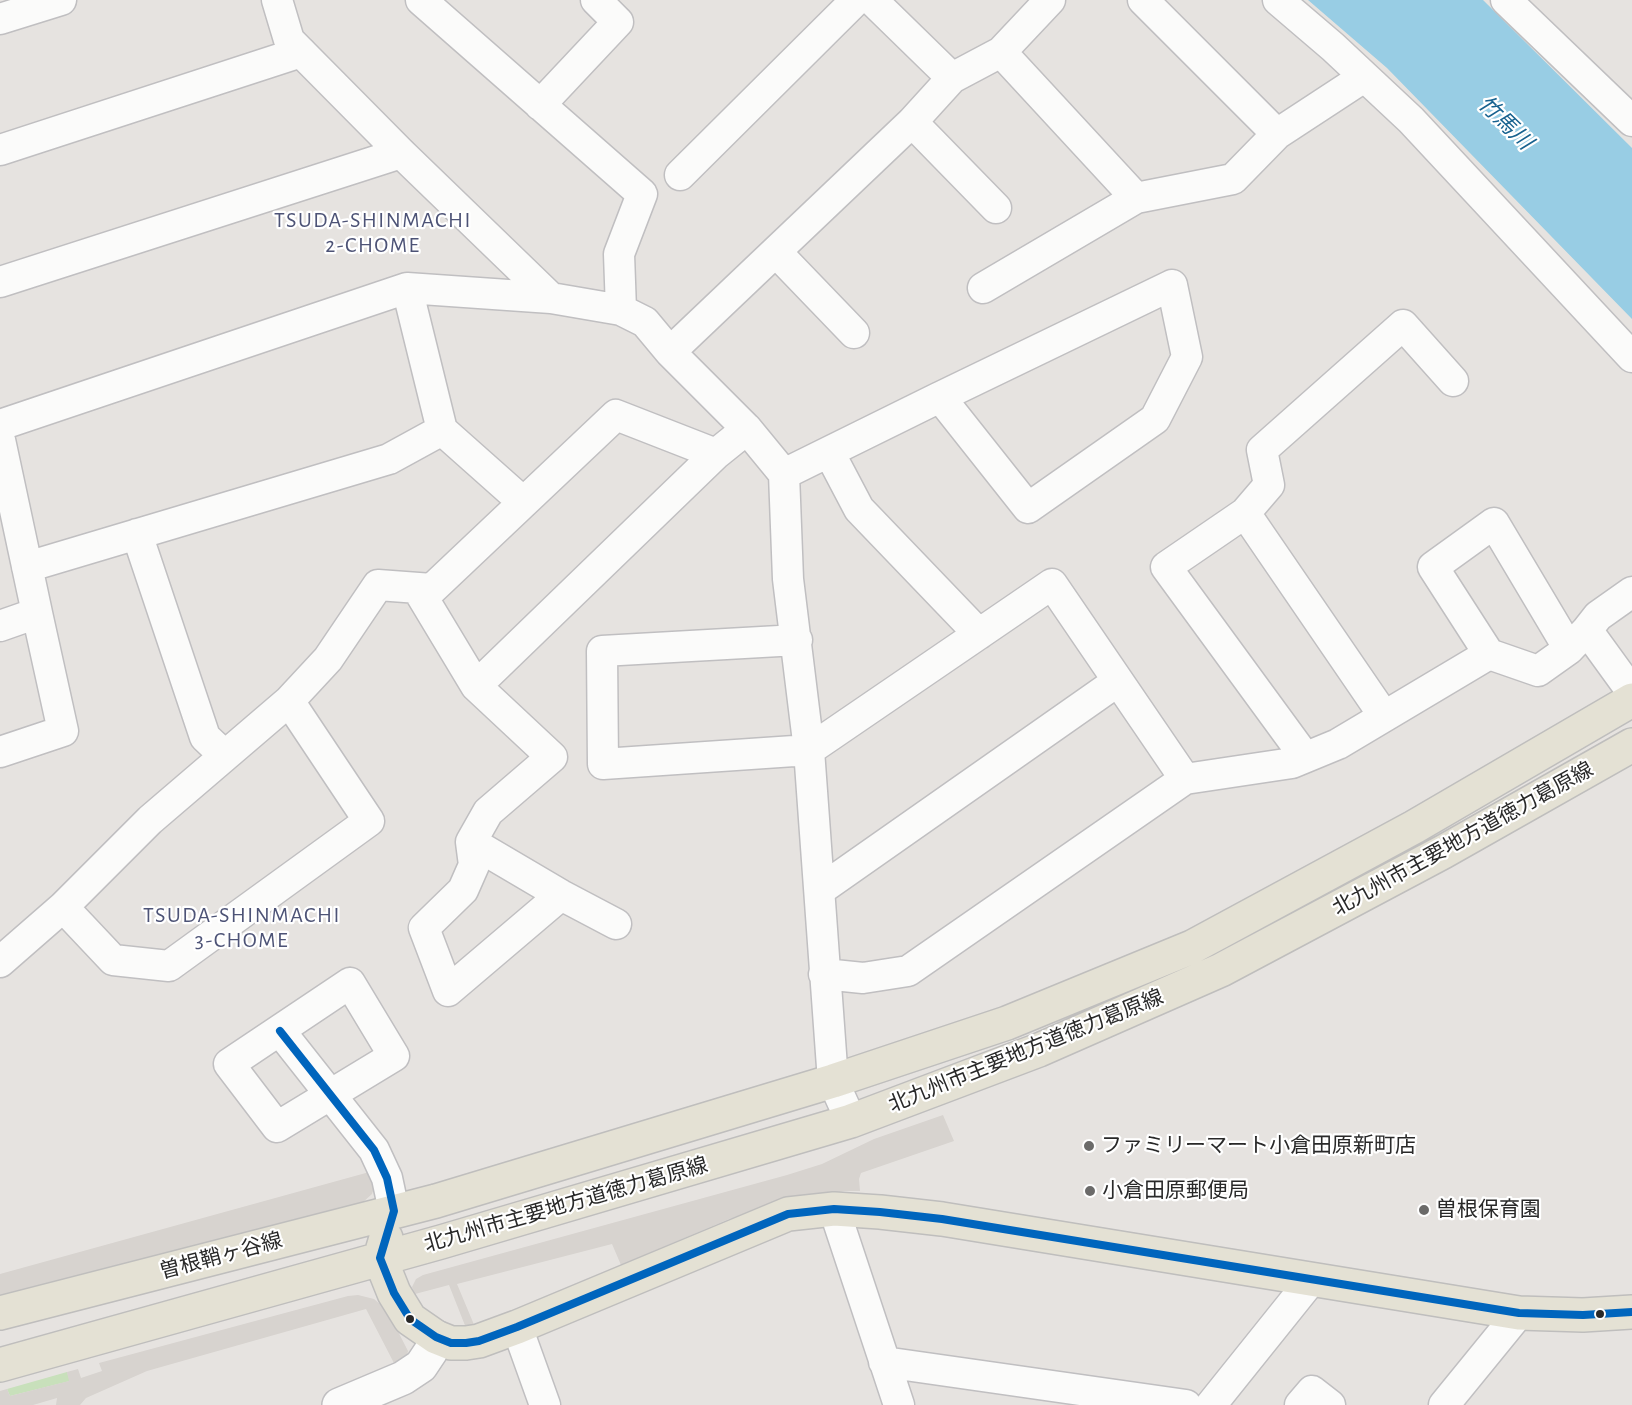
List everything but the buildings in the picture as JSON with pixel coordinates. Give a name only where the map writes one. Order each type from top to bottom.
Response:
[{"type":"main road","name":"北九州市主要地方道徳力葛原線","points":[[394,1211],[436,1201],[833,1082],[1008,1023],[1192,947],[1414,827],[1632,700]]},
{"type":"main road","name":"北九州市主要地方道徳力葛原線","points":[[380,1258],[453,1239],[851,1121],[1039,1050],[1221,969],[1443,852],[1632,746]]},
{"type":"main road","points":[[394,1211],[380,1258],[394,1293],[410,1319],[436,1337],[451,1343],[479,1341],[517,1327],[788,1214],[834,1209],[942,1219],[1519,1313],[1583,1315],[1632,1312]]},
{"type":"main road","name":"曽根鞘ヶ谷線","points":[[0,1313],[394,1211]]},
{"type":"main road","points":[[0,1365],[380,1258]]},
{"type":"street","points":[[0,19],[61,0]]},
{"type":"street","points":[[277,0],[289,40],[550,298]]},
{"type":"street","points":[[421,0],[642,194],[619,254],[621,310]]},
{"type":"street","points":[[540,105],[618,22],[596,0]]},
{"type":"street","points":[[680,176],[856,0]]},
{"type":"street","points":[[872,0],[952,78]]},
{"type":"street","points":[[670,352],[912,122],[952,78],[1001,52],[1050,0]]},
{"type":"street","points":[[1143,0],[1277,134]]},
{"type":"street","points":[[1278,0],[1411,120],[1632,357]]},
{"type":"street","points":[[1506,0],[1632,122]]},
{"type":"street","points":[[0,150],[301,52]]},
{"type":"street","points":[[1001,52],[1136,198]]},
{"type":"street","points":[[984,288],[1136,198],[1233,179],[1277,134],[1364,77]]},
{"type":"street","points":[[912,122],[996,208]]},
{"type":"street","points":[[0,282],[401,153]]},
{"type":"street","points":[[776,252],[854,333]]},
{"type":"street","points":[[784,474],[940,397],[1172,285],[1187,357],[1155,418],[1028,508],[940,397]]},
{"type":"street","points":[[406,288],[442,430],[523,502]]},
{"type":"street","points":[[0,425],[406,288],[550,298],[621,310],[645,321],[670,352],[747,429],[784,474],[788,579],[809,750],[833,1082],[851,1121]]},
{"type":"street","points":[[1305,757],[1166,567],[1245,513],[1269,484],[1262,450],[1403,326],[1454,381]]},
{"type":"street","points":[[0,962],[63,908],[150,820],[289,700],[328,658],[378,585],[432,589],[616,415],[717,453]]},
{"type":"street","points":[[477,686],[717,453],[747,429]]},
{"type":"street","points":[[27,567],[389,459],[442,430]]},
{"type":"street","points":[[0,440],[63,731],[0,752]]},
{"type":"street","points":[[829,452],[859,509],[980,634]]},
{"type":"street","points":[[1245,513],[1384,717]]},
{"type":"street","points":[[1632,592],[1598,616],[1578,639],[1538,671],[1489,654],[1433,567],[1494,523],[1578,639],[1632,692]]},
{"type":"street","points":[[137,534],[206,737],[224,756]]},
{"type":"street","points":[[797,640],[602,651],[603,764],[809,750],[1052,584],[1185,779]]},
{"type":"street","points":[[417,588],[477,686],[552,758],[488,812],[471,842],[474,865],[463,890],[424,928],[448,991],[561,895]]},
{"type":"street","points":[[0,626],[37,614]]},
{"type":"street","points":[[824,974],[863,978],[908,971],[1185,779],[1292,762],[1338,744],[1489,654]]},
{"type":"street","points":[[820,890],[1118,681]]},
{"type":"street","points":[[63,908],[113,960],[169,966],[369,821],[289,700]]},
{"type":"street","points":[[471,842],[561,895],[616,924]]},
{"type":"street","points":[[350,983],[394,1056],[277,1127],[229,1064],[280,1031],[350,983]]},
{"type":"street","points":[[280,1031],[374,1150],[387,1178],[394,1211]]},
{"type":"street","points":[[834,1209],[898,1405]]},
{"type":"street","points":[[1211,1405],[1312,1279]]},
{"type":"street","points":[[1444,1405],[1519,1313]]},
{"type":"street","points":[[517,1327],[545,1405]]},
{"type":"street","points":[[339,1405],[404,1378],[421,1366],[436,1337]]},
{"type":"street","points":[[884,1362],[1186,1405]]},
{"type":"street","points":[[1300,1405],[1312,1391],[1330,1405]]},
{"type":"green space","points":[[67,1372],[70,1381],[10,1396],[7,1389]]},
{"type":"shaded area","points":[[943,1115],[954,1141],[861,1173],[860,1191],[844,1191],[784,1203],[729,1219],[621,1265],[612,1244],[457,1284],[475,1327],[466,1328],[449,1285],[415,1294],[412,1287],[416,1279],[423,1275],[822,1164],[874,1139]]},
{"type":"shaded area","points":[[373,1171],[375,1185],[372,1194],[362,1203],[0,1303],[0,1274]]},
{"type":"shaded area","points":[[358,1295],[374,1299],[387,1310],[408,1351],[407,1355],[395,1365],[366,1309],[147,1371],[86,1398],[80,1405],[56,1405],[57,1398],[33,1405],[0,1405],[0,1391],[7,1389],[10,1396],[69,1381],[67,1372],[78,1369],[81,1378],[102,1371],[99,1363]]},
{"type":"water","name":"竹馬川","points":[[1308,0],[1483,0],[1632,148],[1632,319],[1387,68]]},
{"type":"transit line","points":[[280,1031],[374,1150],[387,1178],[394,1211],[380,1258],[394,1293],[410,1319],[436,1337],[451,1343],[479,1341],[517,1327],[788,1214],[834,1209],[942,1219],[1519,1313],[1583,1315],[1632,1312]]},
{"type":"place","name":"ファミリーマート小倉田原新町店","points":[[1089,1146]]},
{"type":"place","name":"小倉田原郵便局","points":[[1090,1191]]},
{"type":"place","name":"曽根保育園","points":[[1424,1210]]},
{"type":"district","name":"TSUDA-SHINMACHI 2-CHOME","points":[[373,232]]},
{"type":"district","name":"TSUDA-SHINMACHI 3-CHOME","points":[[242,928]]}]
